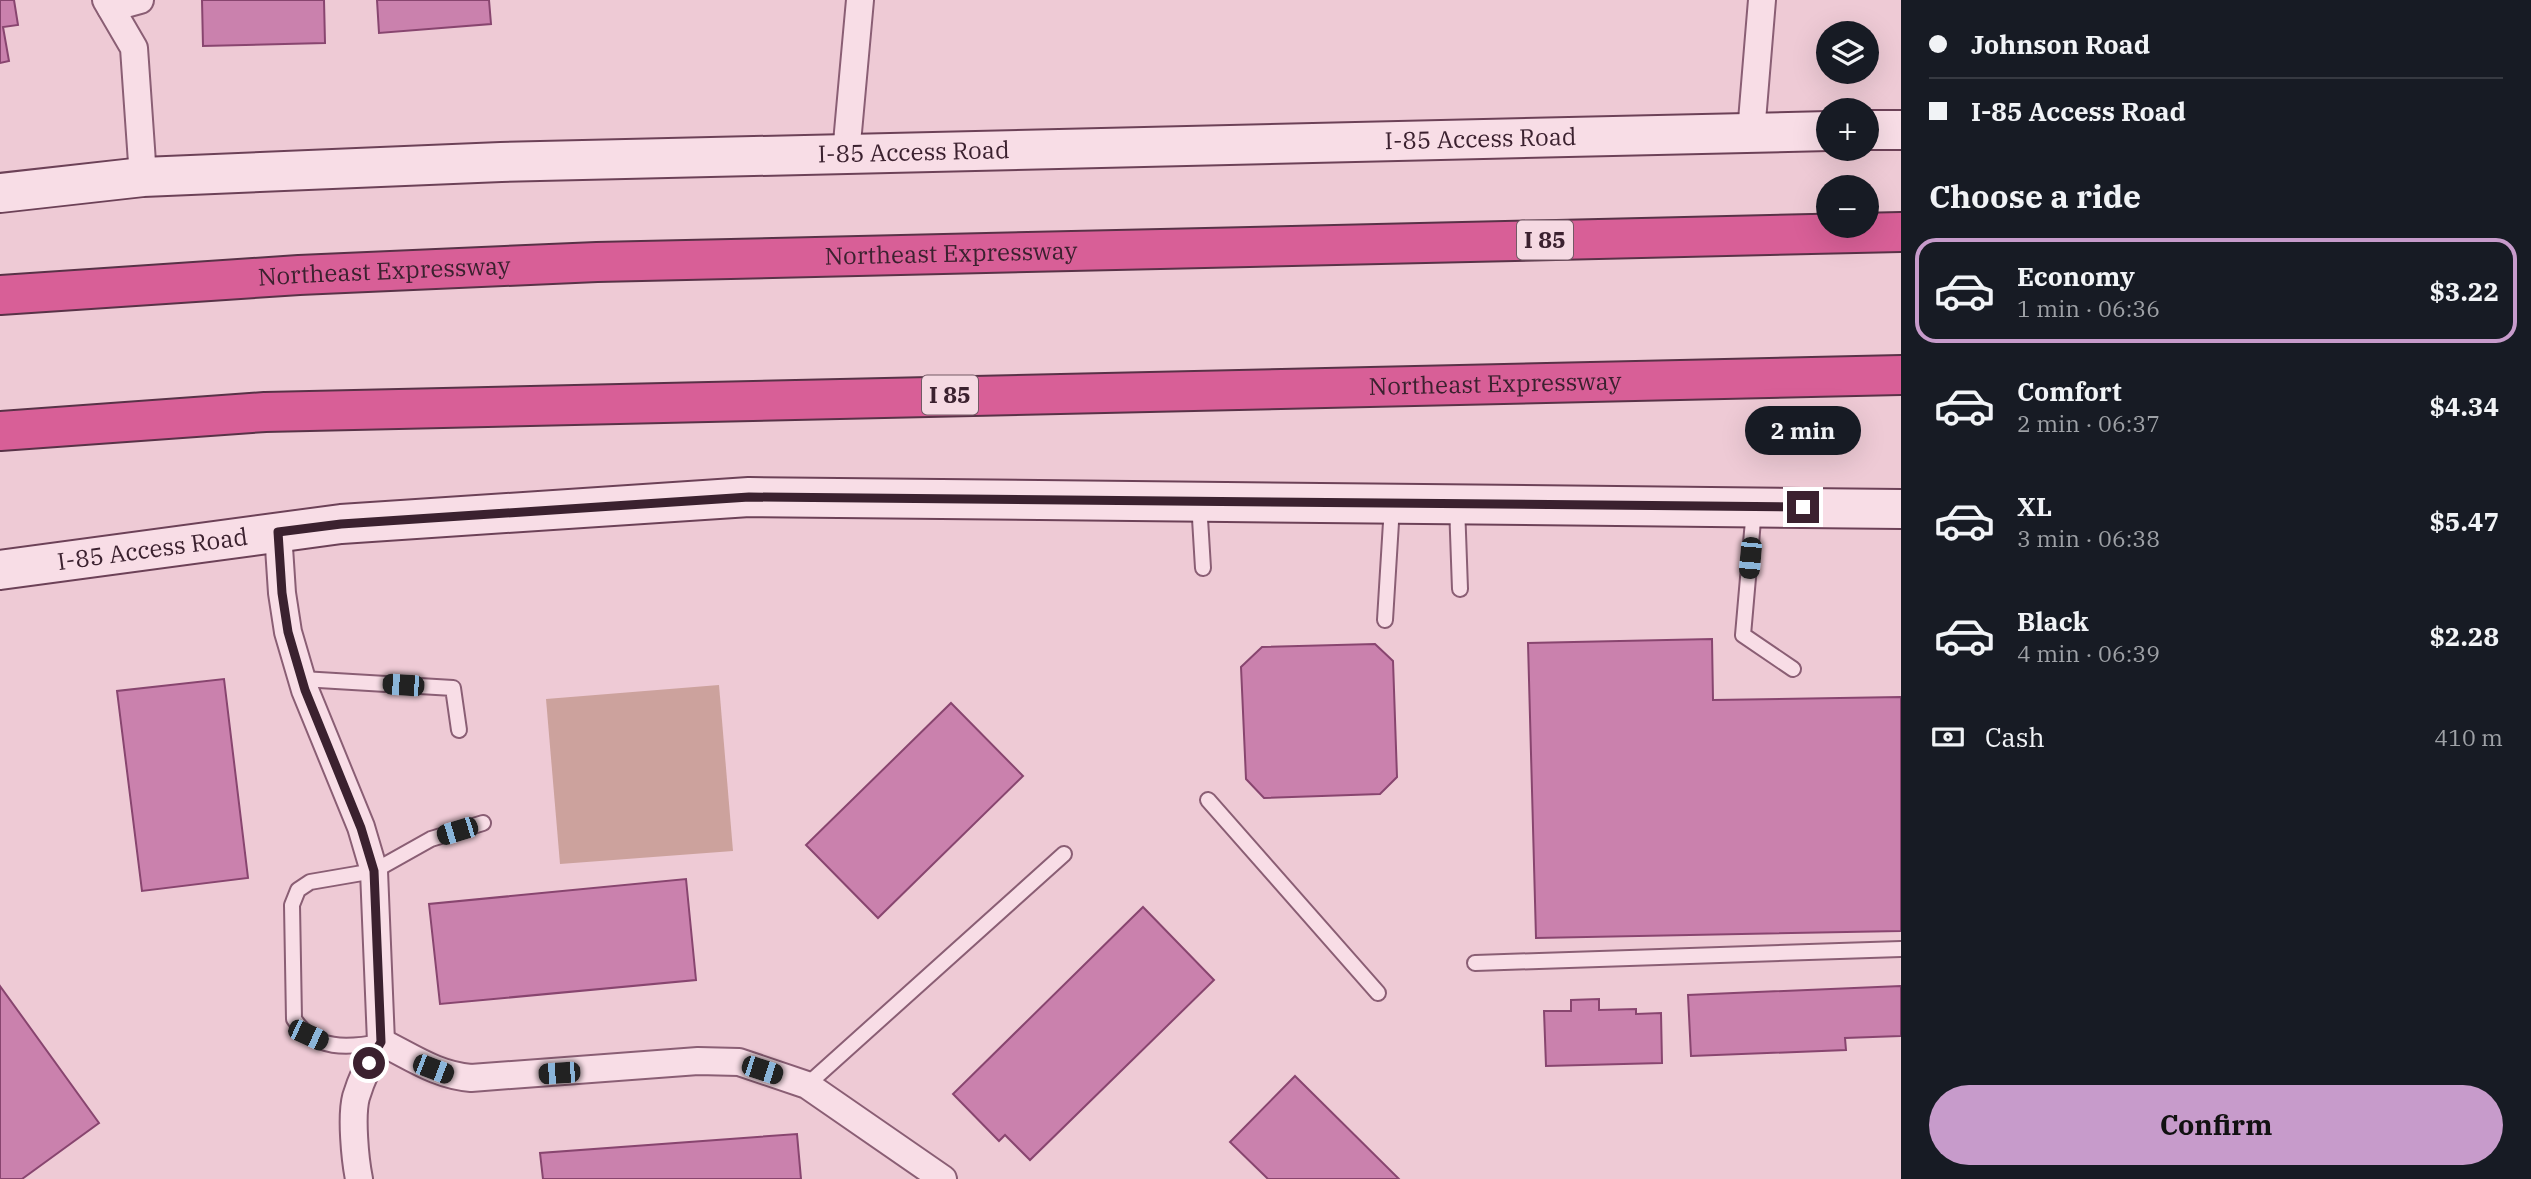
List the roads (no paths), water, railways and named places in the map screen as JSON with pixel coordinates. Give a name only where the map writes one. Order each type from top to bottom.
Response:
[{"type":"highway","name":"Northeast Expressway","points":[[0,295],[299,275],[597,261],[1901,232]]},
{"type":"highway","name":"Northeast Expressway","points":[[0,431],[265,412],[1901,375]]},
{"type":"main road","points":[[1879,130],[1901,130]]},
{"type":"main road","name":"I-85 Access Road","points":[[0,192],[143,177],[501,162],[1816,131]]},
{"type":"main road","name":"I-85 Access Road","points":[[0,570],[341,524],[749,497],[1901,509]]},
{"type":"street","points":[[140,0],[109,4],[134,48],[143,177]]},
{"type":"street","points":[[846,153],[860,0]]},
{"type":"street","points":[[1751,133],[1762,0]]},
{"type":"street","points":[[278,532],[288,632],[302,679],[361,828],[374,871],[381,1042],[369,1063],[355,1100],[355,1160],[359,1179]]},
{"type":"street","points":[[381,1042],[450,1076],[503,1076],[698,1061],[739,1062],[807,1085],[943,1179]]},
{"type":"lane","points":[[1199,501],[1203,568]]},
{"type":"lane","points":[[1385,620],[1392,503]]},
{"type":"lane","points":[[1457,503],[1460,589]]},
{"type":"lane","points":[[1754,506],[1743,635],[1793,669]]},
{"type":"lane","points":[[302,679],[453,688],[459,730]]},
{"type":"lane","points":[[1208,800],[1378,993]]},
{"type":"lane","points":[[381,1042],[350,1048],[336,1046],[308,1035],[294,1019],[292,905],[298,890],[310,882],[374,871],[431,839],[484,823]]},
{"type":"lane","points":[[807,1085],[1064,853]]},
{"type":"lane","points":[[1475,963],[1901,948]]}]
